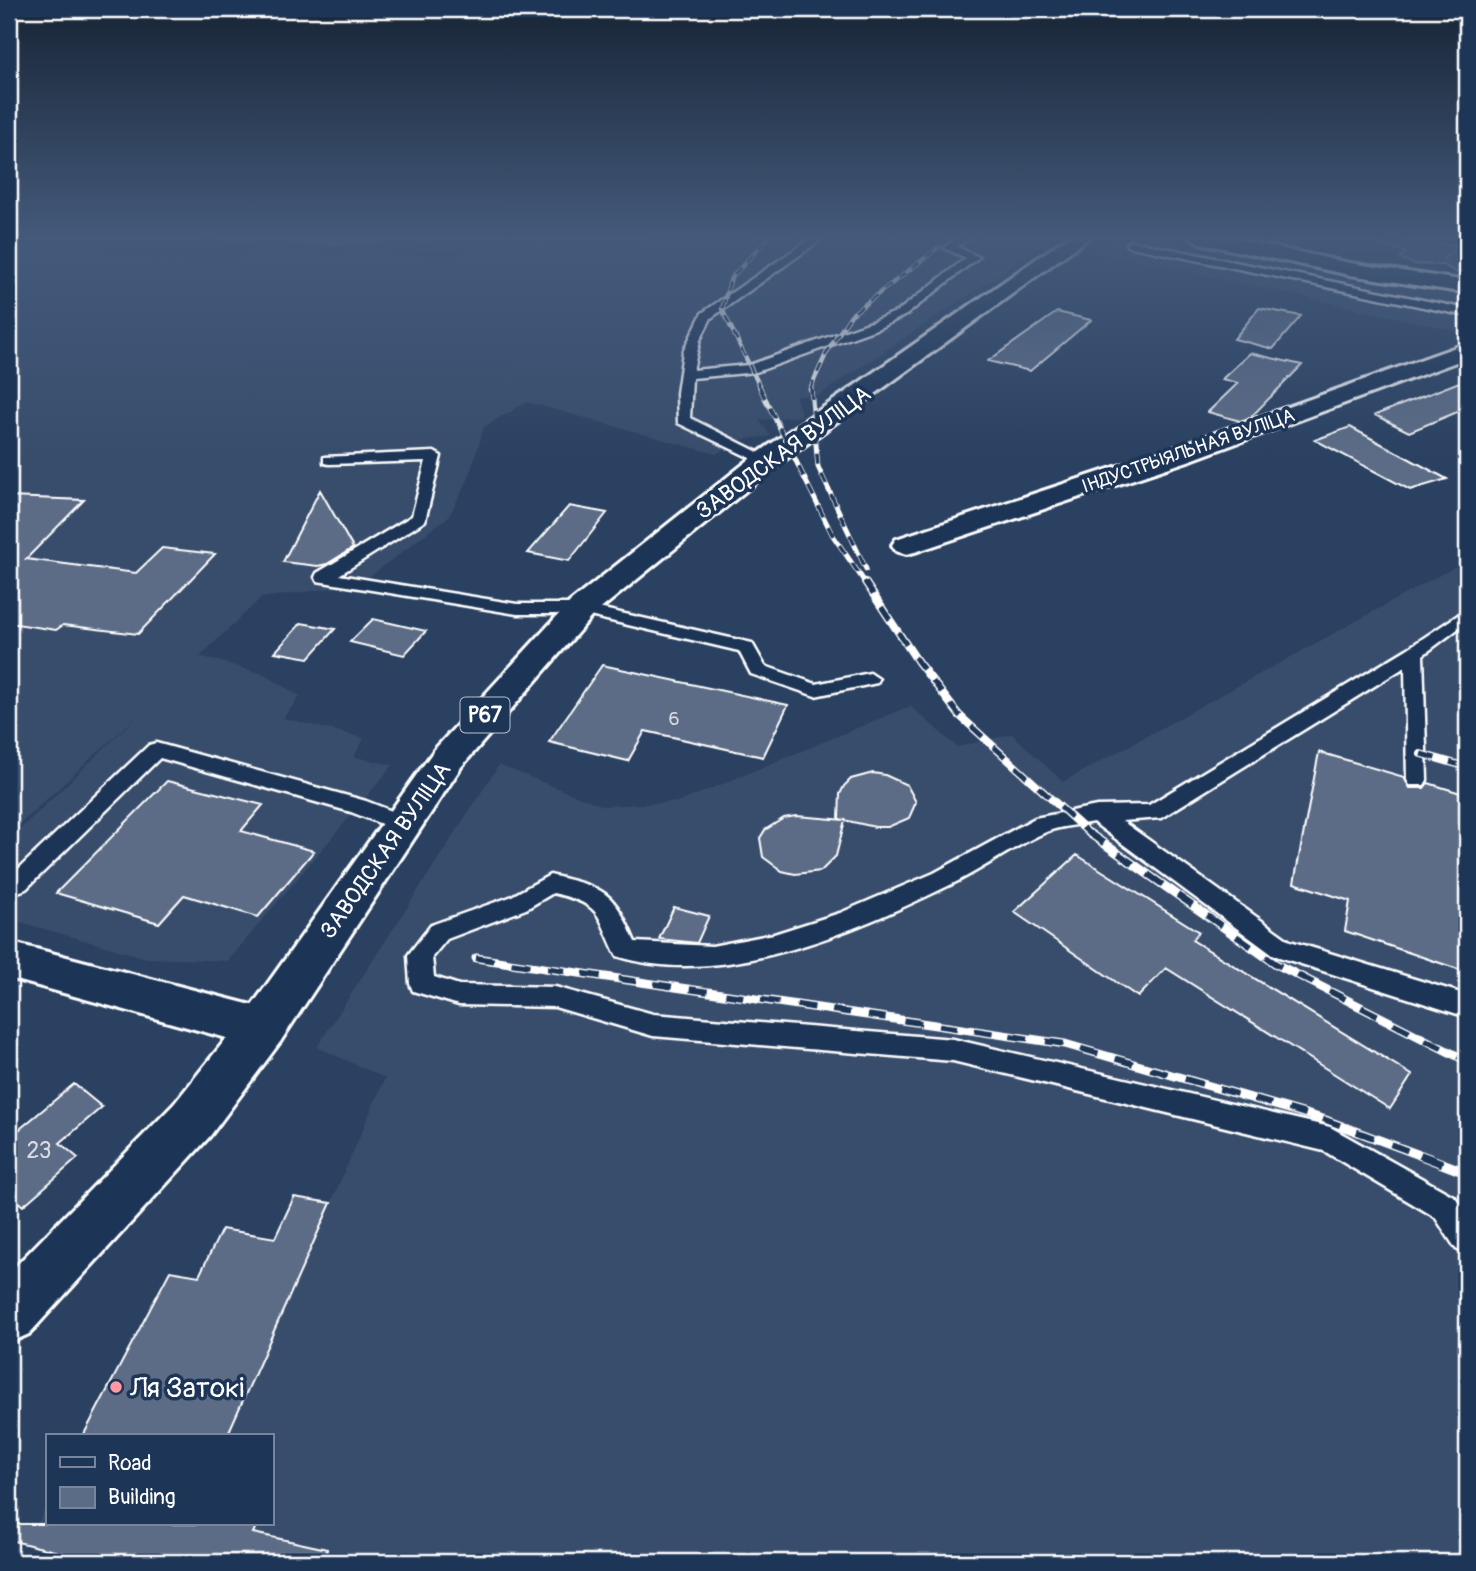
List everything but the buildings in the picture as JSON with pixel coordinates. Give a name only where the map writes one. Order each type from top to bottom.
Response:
[{"type":"main road","name":"ЗАВОДСКАЯ ВУЛІЦА","points":[[9,1314],[192,1120],[263,1028],[448,758],[581,609],[765,461],[978,310]]},
{"type":"main road","name":"ІНДУСТРЫЯЛЬНАЯ ВУЛІЦА","points":[[907,545],[1182,454],[1467,350]]},
{"type":"main road","points":[[9,960],[263,1028]]},
{"type":"lane","points":[[714,310],[706,316],[694,333],[686,375],[683,420],[765,461]]},
{"type":"lane","points":[[686,375],[751,369],[834,342],[905,310]]},
{"type":"lane","points":[[329,460],[434,456],[419,518],[323,577],[517,609],[581,609],[746,647],[758,670],[815,690],[870,679]]},
{"type":"lane","points":[[1467,614],[1414,653],[1153,813],[1097,814],[1043,824],[942,879],[848,920],[774,944],[712,956],[645,954],[626,949],[608,904],[588,892],[550,884],[518,903],[439,932],[420,955],[422,984],[458,995],[555,997],[653,1025],[740,1030],[953,1050],[1330,1140],[1446,1207],[1467,1239]]},
{"type":"lane","points":[[1414,653],[1417,780]]},
{"type":"lane","points":[[18,883],[156,750],[358,806],[401,824]]},
{"type":"lane","points":[[1097,814],[1282,948],[1467,1006]]},
{"type":"shaded area","points":[[9,310],[945,310],[819,395],[795,396],[802,416],[759,420],[771,436],[739,440],[716,454],[527,402],[484,427],[468,480],[449,516],[372,575],[348,586],[261,598],[200,656],[263,674],[300,696],[283,718],[364,738],[354,757],[393,765],[228,961],[147,958],[9,919],[9,840],[150,704],[9,834]]},
{"type":"shaded area","points":[[1364,310],[1467,310],[1467,333]]},
{"type":"shaded area","points":[[1467,560],[1467,1562],[72,1562],[75,1555],[27,1544],[46,1507],[46,1526],[273,1526],[273,1434],[84,1434],[170,1271],[199,1275],[222,1229],[275,1238],[294,1197],[331,1203],[385,1078],[317,1047],[499,765],[603,806],[679,802],[910,706],[957,747],[1012,734],[1063,782]]},
{"type":"railway","points":[[723,310],[761,389]]},
{"type":"railway","points":[[810,389],[827,352],[851,315],[857,310]]},
{"type":"railway","points":[[760,388],[832,534],[866,584]]},
{"type":"railway","points":[[811,388],[818,467],[866,569]]},
{"type":"railway","points":[[865,582],[918,662],[959,715],[1091,835]]},
{"type":"railway","points":[[1421,754],[1467,767]]},
{"type":"railway","points":[[1089,833],[1276,964],[1467,1061]]},
{"type":"railway","points":[[476,958],[1065,1044],[1323,1119],[1425,1157]]},
{"type":"railway","points":[[1420,1155],[1467,1173]]},
{"type":"place","name":"Ля Затокі","points":[[116,1387]]}]
